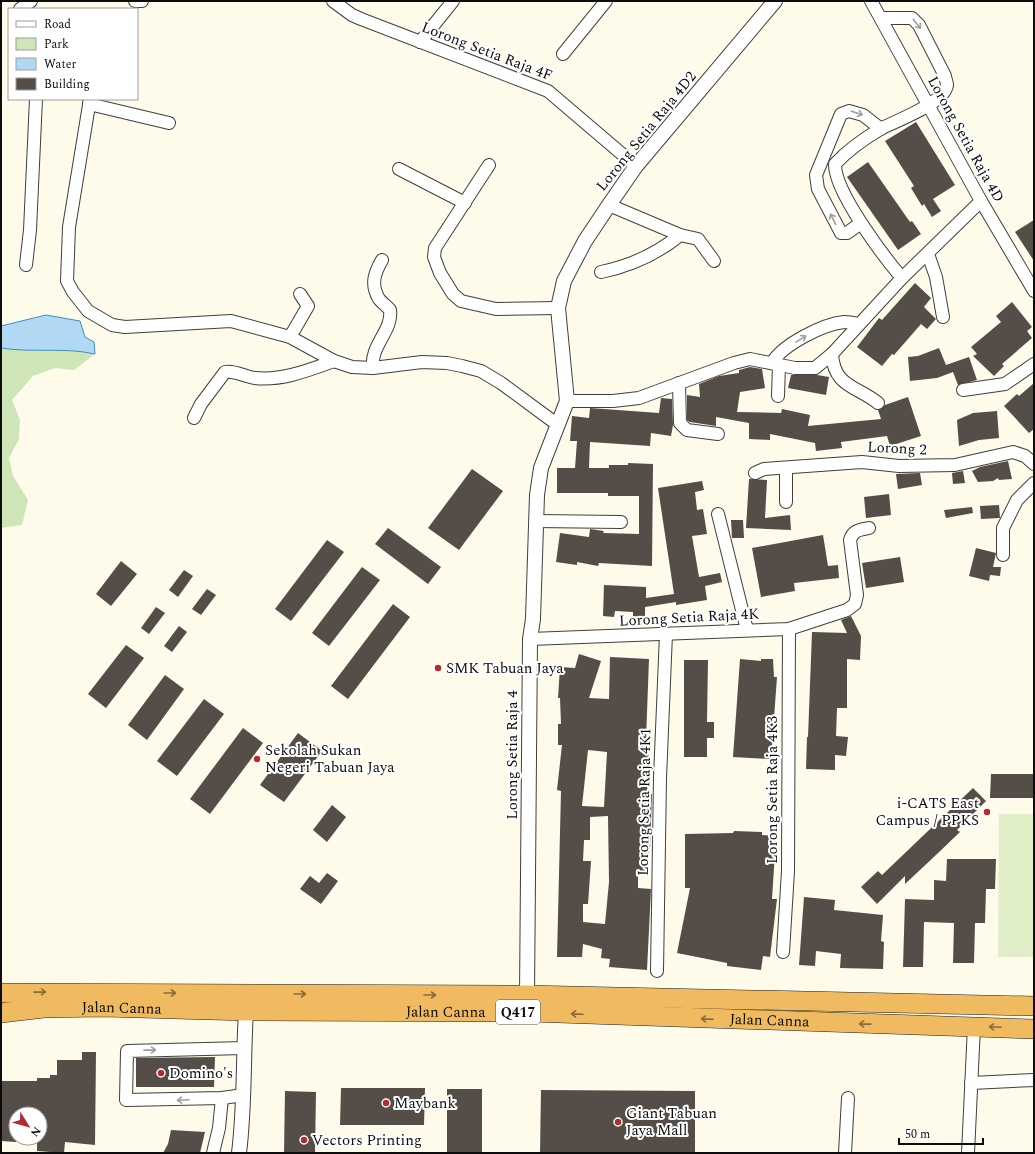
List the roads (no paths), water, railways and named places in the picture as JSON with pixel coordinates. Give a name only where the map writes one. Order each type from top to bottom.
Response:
[{"type":"highway","name":"Jalan Canna","points":[[1,993],[527,995],[1034,1006]]},
{"type":"highway","name":"Jalan Canna","points":[[1,1013],[44,1008],[103,1007],[246,1011],[529,1012],[799,1023],[974,1026],[1034,1029]]},
{"type":"street","points":[[21,8],[31,1]]},
{"type":"street","points":[[135,1],[142,1]]},
{"type":"street","name":"Lorong Setia Raja 4F","points":[[333,1],[352,15],[548,91],[636,166]]},
{"type":"street","points":[[420,42],[453,1]]},
{"type":"street","points":[[563,54],[606,1]]},
{"type":"street","name":"Lorong Setia Raja 4D2","points":[[567,401],[558,308],[564,281],[585,241],[636,166],[775,1]]},
{"type":"street","name":"Lorong Setia Raja 4D","points":[[871,1],[981,201],[1034,291]]},
{"type":"street","points":[[881,18],[912,18],[919,25],[945,76],[947,85],[929,105],[881,129],[843,155],[835,164],[835,171],[838,180],[861,223],[902,278]]},
{"type":"street","points":[[26,264],[30,230],[36,100]]},
{"type":"street","points":[[169,123],[89,102],[68,227],[67,281],[73,292],[88,310],[112,324],[125,327],[232,321],[290,337],[334,362],[352,367],[373,368],[422,362],[447,363],[481,371],[501,383],[558,425]]},
{"type":"street","points":[[861,223],[847,233],[841,233],[818,189],[816,175],[841,114],[849,110],[863,114],[881,129]]},
{"type":"street","points":[[489,165],[435,248],[434,257],[440,273],[453,294],[461,301],[496,309],[558,308]]},
{"type":"street","points":[[399,169],[465,203]]},
{"type":"street","points":[[567,401],[612,401],[639,398],[734,363],[750,359],[795,368],[815,368],[832,354],[902,278],[981,201]]},
{"type":"street","points":[[609,205],[680,235],[698,239],[714,261]]},
{"type":"street","points":[[601,272],[625,267],[667,246],[680,235]]},
{"type":"street","points":[[928,254],[936,277],[943,317]]},
{"type":"street","points":[[373,368],[372,360],[376,348],[390,320],[390,310],[378,298],[374,279],[374,273],[382,260]]},
{"type":"street","points":[[290,337],[308,306],[300,294]]},
{"type":"street","points":[[778,396],[775,364],[776,356],[816,331],[845,322],[860,324]]},
{"type":"street","points":[[832,354],[836,374],[846,384],[878,403]]},
{"type":"street","points":[[194,418],[201,404],[225,372],[230,371],[256,378],[268,378],[301,373],[334,362]]},
{"type":"street","points":[[963,390],[1001,385],[1034,364]]},
{"type":"street","points":[[679,383],[680,424],[687,430],[718,434]]},
{"type":"street","name":"Lorong Setia Raja 4","points":[[527,995],[530,639],[533,619],[536,521],[541,468],[567,401]]},
{"type":"street","name":"Lorong 2","points":[[755,473],[764,469],[862,462],[899,466],[955,465],[1013,452],[1025,456],[1034,464]]},
{"type":"street","points":[[786,468],[786,502]]},
{"type":"street","points":[[1003,555],[1003,528],[1017,500],[1034,484]]},
{"type":"street","points":[[718,514],[747,630]]},
{"type":"street","points":[[536,521],[620,522]]},
{"type":"street","name":"Lorong Setia Raja 4K","points":[[530,639],[789,628],[847,610],[855,604],[857,595],[850,540],[852,534],[856,531],[869,528]]},
{"type":"street","name":"Lorong Setia Raja 4K3","points":[[784,952],[788,871],[789,628]]},
{"type":"street","name":"Lorong Setia Raja 4K1","points":[[657,971],[660,778],[666,634]]},
{"type":"street","points":[[239,1153],[244,1095],[246,1011]]},
{"type":"street","points":[[968,1153],[974,1026]]},
{"type":"street","points":[[244,1048],[127,1051],[126,1100],[222,1098],[244,1095]]},
{"type":"street","points":[[971,1083],[1034,1080]]},
{"type":"street","points":[[213,1153],[219,1128],[222,1098]]},
{"type":"street","points":[[845,1153],[848,1098]]},
{"type":"water","points":[[46,315],[80,321],[85,337],[94,342],[95,354],[72,351],[1,348],[1,326]]},
{"type":"place","name":"SMK Tabuan Jaya","points":[[438,668]]},
{"type":"place","name":"Sekolah Sukan Negeri Tabuan Jaya","points":[[257,759]]},
{"type":"place","name":"i-CATS East Campus / PPKS","points":[[987,812]]},
{"type":"place","name":"Domino's","points":[[161,1073]]},
{"type":"place","name":"Maybank","points":[[386,1103]]},
{"type":"place","name":"Giant Tabuan Jaya Mall","points":[[618,1122]]},
{"type":"place","name":"Vectors Printing","points":[[304,1140]]}]
